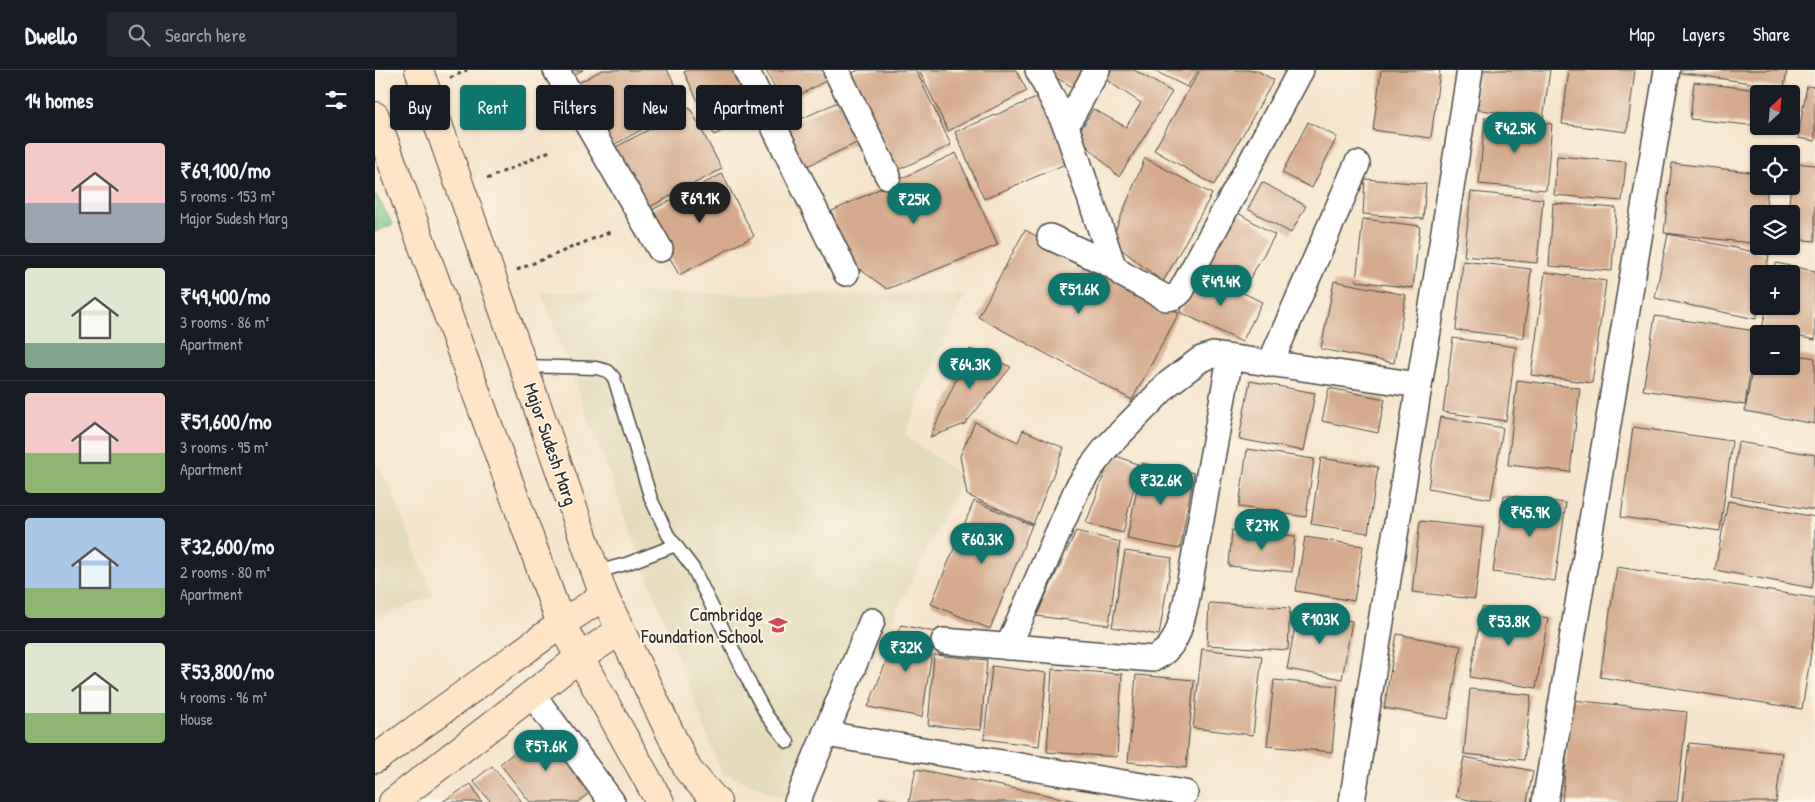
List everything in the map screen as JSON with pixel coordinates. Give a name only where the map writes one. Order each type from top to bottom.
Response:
[{"type":"street","name":"Major Sudesh Marg","points":[[419,70],[600,584],[688,770],[717,802]]},
{"type":"street","points":[[556,70],[660,249]]},
{"type":"street","points":[[746,70],[846,273]]},
{"type":"street","points":[[836,70],[888,176]]},
{"type":"street","points":[[1038,70],[1066,126],[1113,266]]},
{"type":"street","points":[[1066,126],[1097,70]]},
{"type":"street","points":[[1050,237],[1113,266],[1122,274],[1167,298],[1175,297],[1301,70]]},
{"type":"street","points":[[1351,802],[1470,70]]},
{"type":"street","points":[[1545,802],[1667,70]]},
{"type":"street","points":[[375,116],[561,624],[660,802]]},
{"type":"street","points":[[1270,364],[1357,164]]},
{"type":"street","points":[[1008,647],[1077,489],[1092,466],[1106,448],[1163,390],[1186,369],[1201,359],[1213,356],[1230,358],[1419,385]]},
{"type":"street","points":[[944,642],[1153,659],[1161,655],[1172,645],[1178,634],[1185,603],[1230,358]]},
{"type":"street","points":[[375,759],[561,624],[600,584]]},
{"type":"street","points":[[797,802],[872,621]]},
{"type":"street","points":[[393,802],[579,658],[621,630]]},
{"type":"street","points":[[532,694],[612,802]]},
{"type":"street","points":[[825,734],[1185,793]]},
{"type":"lane","points":[[523,366],[595,368],[608,371],[614,378],[651,499],[668,536],[693,568],[767,716],[788,742]]},
{"type":"lane","points":[[600,584],[626,564],[676,546]]},
{"type":"path","points":[[448,79],[467,70]]},
{"type":"path","points":[[480,182],[552,150]]},
{"type":"path","points":[[512,272],[612,232]]},
{"type":"shaded area","name":"Cambridge Foundation School","points":[[541,292],[964,295],[905,435],[962,477],[804,802],[792,802],[721,772]]},
{"type":"shaded area","points":[[375,460],[392,492],[433,596],[375,619]]},
{"type":"green space","points":[[375,194],[393,224],[375,232]]},
{"type":"building","points":[[561,70],[583,70],[566,79]]},
{"type":"building","points":[[602,70],[667,70],[676,85],[624,85],[624,130],[641,130],[606,149],[595,130],[614,130],[614,85],[575,85]]},
{"type":"building","points":[[688,70],[733,70],[741,85],[696,85],[696,97],[684,72]]},
{"type":"building","points":[[766,70],[827,70],[831,78],[802,94],[802,85],[774,85]]},
{"type":"building","points":[[859,70],[916,70],[951,145],[898,170],[852,73]]},
{"type":"building","points":[[919,70],[1016,70],[1027,91],[948,131]]},
{"type":"building","points":[[1043,70],[1085,70],[1076,89]]},
{"type":"building","points":[[1110,70],[1134,70],[1172,92],[1119,177],[1077,136],[1093,109],[1126,127],[1141,103],[1103,78]]},
{"type":"building","points":[[1153,70],[1198,70],[1187,87]]},
{"type":"building","points":[[1200,70],[1256,70],[1274,80],[1214,185],[1154,150]]},
{"type":"building","points":[[1381,70],[1440,70],[1431,138],[1373,130]]},
{"type":"building","points":[[1479,70],[1550,70],[1543,119],[1474,109]]},
{"type":"building","points":[[1569,70],[1635,70],[1627,132],[1562,124]]},
{"type":"building","points":[[1677,70],[1787,70],[1784,85],[1764,85],[1677,72]]},
{"type":"building","points":[[1694,82],[1750,89],[1750,125],[1690,119]]},
{"type":"building","points":[[1807,86],[1815,87],[1815,141],[1798,138]]},
{"type":"building","points":[[1041,96],[1070,162],[984,199],[955,132]]},
{"type":"building","points":[[842,100],[861,141],[803,168],[783,130],[802,130],[802,119]]},
{"type":"building","points":[[690,108],[696,119],[696,130],[702,130],[722,169],[642,211],[610,150],[648,130],[686,130],[686,110]]},
{"type":"building","points":[[1485,117],[1552,124],[1546,190],[1479,184]]},
{"type":"building","points":[[1308,122],[1337,137],[1312,188],[1282,173]]},
{"type":"building","points":[[712,130],[725,130],[714,135]]},
{"type":"building","points":[[956,153],[998,245],[887,289],[843,257],[832,211]]},
{"type":"building","points":[[1557,156],[1626,162],[1622,201],[1554,195]]},
{"type":"building","points":[[1145,158],[1212,194],[1163,282],[1111,241]]},
{"type":"building","points":[[1672,163],[1750,172],[1750,195],[1767,195],[1766,205],[1750,205],[1750,243],[1664,233]]},
{"type":"building","points":[[1800,164],[1815,165],[1815,241],[1800,240],[1800,205],[1789,205],[1790,195],[1800,195]]},
{"type":"building","points":[[722,174],[754,236],[679,275],[646,213]]},
{"type":"building","points":[[1365,179],[1426,184],[1423,219],[1363,214]]},
{"type":"building","points":[[1262,182],[1306,206],[1291,233],[1248,209]]},
{"type":"building","points":[[1471,192],[1543,199],[1537,263],[1464,256]]},
{"type":"building","points":[[1553,203],[1616,208],[1612,271],[1549,266]]},
{"type":"building","points":[[1233,210],[1275,235],[1242,292],[1200,268]]},
{"type":"building","points":[[1363,219],[1420,226],[1413,288],[1356,281]]},
{"type":"building","points":[[1025,230],[1179,313],[1132,400],[978,317]]},
{"type":"building","points":[[1668,234],[1750,251],[1750,255],[1769,255],[1767,265],[1750,265],[1750,315],[1757,315],[1756,319],[1655,298]]},
{"type":"building","points":[[1463,261],[1531,269],[1524,338],[1456,330]]},
{"type":"building","points":[[1800,268],[1815,271],[1815,340],[1800,337],[1800,325],[1763,325],[1765,315],[1800,315]]},
{"type":"building","points":[[1200,272],[1262,302],[1242,342],[1180,312]]},
{"type":"building","points":[[1545,272],[1606,281],[1592,383],[1531,375]]},
{"type":"building","points":[[1334,281],[1406,295],[1394,363],[1321,349]]},
{"type":"building","points":[[1655,316],[1750,330],[1750,371],[1745,405],[1643,390]]},
{"type":"building","points":[[1453,338],[1516,347],[1506,421],[1443,412]]},
{"type":"building","points":[[970,349],[1011,367],[965,424],[930,437]]},
{"type":"building","points":[[1800,356],[1815,358],[1815,424],[1745,411],[1751,375],[1800,375]]},
{"type":"building","points":[[1517,380],[1580,388],[1570,472],[1508,465]]},
{"type":"building","points":[[1250,381],[1315,393],[1304,451],[1239,439]]},
{"type":"building","points":[[1329,388],[1385,399],[1378,433],[1322,421]]},
{"type":"building","points":[[1440,417],[1503,428],[1491,499],[1428,488]]},
{"type":"building","points":[[975,422],[1018,442],[1023,430],[1064,448],[1033,524],[967,495],[960,456]]},
{"type":"building","points":[[1633,427],[1732,441],[1720,531],[1621,517]]},
{"type":"building","points":[[1738,442],[1815,455],[1815,510],[1731,496]]},
{"type":"building","points":[[1247,449],[1314,459],[1306,517],[1239,507]]},
{"type":"building","points":[[1112,454],[1139,465],[1123,533],[1086,523]]},
{"type":"building","points":[[1321,458],[1378,467],[1368,533],[1311,524]]},
{"type":"building","points":[[1142,463],[1194,473],[1180,549],[1127,539]]},
{"type":"building","points":[[1504,495],[1566,503],[1555,581],[1493,572]]},
{"type":"building","points":[[974,501],[1032,525],[990,629],[931,604]]},
{"type":"building","points":[[1728,501],[1815,517],[1815,570],[1812,588],[1715,570]]},
{"type":"building","points":[[1420,521],[1483,528],[1475,599],[1412,592]]},
{"type":"building","points":[[1232,530],[1295,536],[1292,572],[1229,566]]},
{"type":"building","points":[[1076,531],[1120,542],[1109,625],[1036,616]]},
{"type":"building","points":[[1305,537],[1363,546],[1354,601],[1296,591]]},
{"type":"building","points":[[1125,551],[1172,558],[1159,635],[1112,627]]},
{"type":"building","points":[[1617,567],[1815,598],[1815,628],[1802,709],[1600,677]]},
{"type":"building","points":[[1209,603],[1290,608],[1288,650],[1207,645]]},
{"type":"building","points":[[1482,607],[1548,618],[1536,688],[1470,677]]},
{"type":"building","points":[[1298,611],[1352,621],[1342,679],[1287,669]]},
{"type":"building","points":[[901,625],[935,632],[922,717],[868,707]]},
{"type":"building","points":[[1397,634],[1461,646],[1448,719],[1384,708]]},
{"type":"building","points":[[1202,649],[1262,656],[1253,735],[1193,728]]},
{"type":"building","points":[[934,655],[987,660],[981,730],[928,725]]},
{"type":"building","points":[[992,666],[1047,673],[1039,746],[984,739]]},
{"type":"building","points":[[1052,669],[1122,674],[1117,757],[1047,752]]},
{"type":"building","points":[[1136,675],[1194,680],[1186,768],[1128,762]]},
{"type":"building","points":[[1274,680],[1338,686],[1332,752],[1267,746]]},
{"type":"building","points":[[1470,689],[1531,695],[1524,760],[1464,754]]},
{"type":"building","points":[[1572,700],[1687,712],[1677,802],[1562,802]]},
{"type":"building","points":[[545,728],[594,789],[578,802],[530,802],[500,764]]},
{"type":"building","points":[[1689,743],[1782,753],[1776,802],[1682,802]]},
{"type":"building","points":[[1464,757],[1533,771],[1527,802],[1479,802],[1456,797]]},
{"type":"building","points":[[492,766],[522,802],[491,802],[473,781]]},
{"type":"building","points":[[916,769],[1077,801],[1077,802],[909,802]]},
{"type":"building","points":[[471,784],[482,802],[442,802]]},
{"type":"building","points":[[880,798],[896,801],[896,802],[879,802]]},
{"type":"place","name":"Cambridge Foundation School","points":[[778,625]]}]
